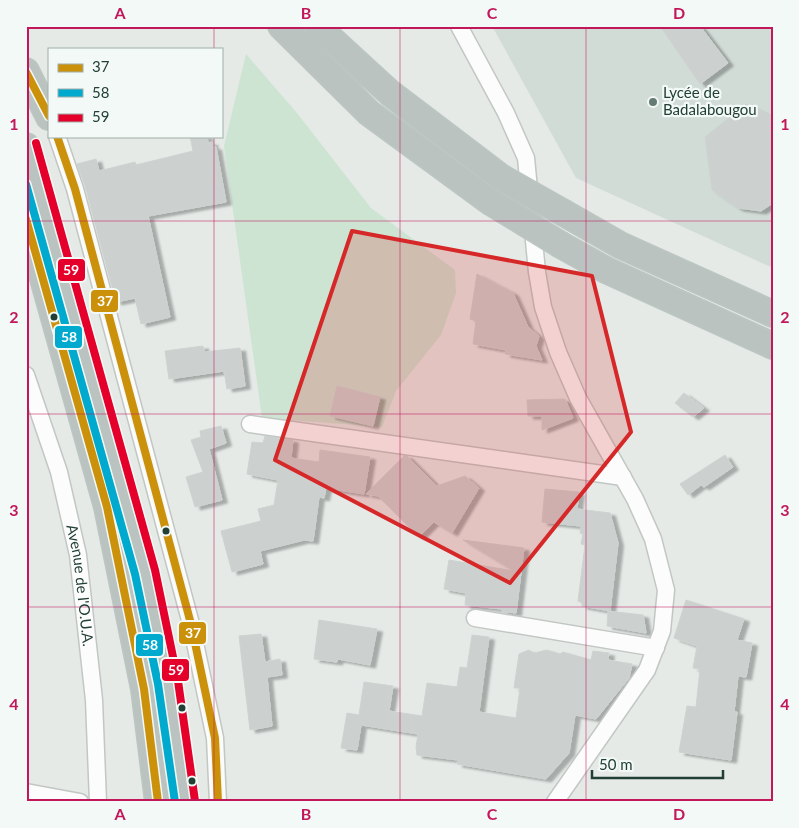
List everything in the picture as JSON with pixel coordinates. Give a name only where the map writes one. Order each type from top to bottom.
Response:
[{"type":"highway","points":[[280,26],[369,113],[489,202],[560,245],[606,270],[773,346]]},
{"type":"highway","points":[[318,26],[390,93],[502,178],[620,245],[773,314]]},
{"type":"highway","points":[[26,71],[48,114]]},
{"type":"highway","points":[[26,146],[145,572],[168,682],[185,802]]},
{"type":"highway","points":[[26,218],[107,507],[144,689],[158,802]]},
{"type":"street","points":[[459,26],[506,113],[526,158],[537,272],[543,307],[558,352],[578,398],[635,499],[653,540],[666,590],[662,631],[647,670],[555,802]]},
{"type":"street","points":[[58,138],[75,190],[192,624],[215,738],[218,802]]},
{"type":"street","name":"Avenue de l'O.U.A.","points":[[26,375],[59,472],[78,555],[94,700],[98,802]]},
{"type":"street","points":[[250,424],[623,477]]},
{"type":"street","points":[[475,618],[656,648]]},
{"type":"street","points":[[26,792],[80,802]]},
{"type":"highlighted area","points":[[352,231],[592,276],[631,432],[510,583],[275,460]]},
{"type":"shaded area","name":"Lycée de Badalabougou","points":[[492,26],[773,26],[773,268],[576,178]]},
{"type":"green space","points":[[246,54],[297,113],[371,208],[455,270],[456,293],[441,335],[396,391],[382,427],[262,418],[224,146]]},
{"type":"building","points":[[660,26],[700,26],[728,63],[700,84]]},
{"type":"building","points":[[746,104],[773,117],[773,203],[761,211],[738,208],[712,190],[705,137]]},
{"type":"building","points":[[190,138],[207,138],[208,143],[212,142],[213,147],[216,147],[226,202],[148,216],[170,317],[141,324],[135,298],[116,302],[85,186],[77,164],[96,159],[99,171],[135,162],[136,165],[193,151]]},
{"type":"building","points":[[477,274],[513,293],[528,327],[539,336],[536,346],[542,360],[505,354],[506,350],[473,344],[476,321],[470,319]]},
{"type":"building","points":[[203,346],[204,352],[240,348],[245,386],[227,389],[224,371],[169,379],[165,351]]},
{"type":"building","points":[[337,386],[380,397],[373,426],[330,416]]},
{"type":"building","points":[[684,393],[704,408],[693,417],[675,403]]},
{"type":"building","points":[[565,399],[573,418],[542,430],[542,416],[528,416],[527,400]]},
{"type":"building","points":[[221,426],[226,443],[209,449],[222,500],[195,507],[186,477],[203,472],[191,440],[201,437],[200,431]]},
{"type":"building","points":[[265,436],[293,440],[291,458],[319,462],[320,450],[370,457],[364,494],[326,488],[324,498],[319,497],[313,541],[304,540],[260,551],[263,564],[232,572],[221,531],[261,521],[258,509],[274,505],[278,480],[247,474],[252,442],[263,443]]},
{"type":"building","points":[[725,455],[733,467],[704,487],[701,485],[688,495],[680,484]]},
{"type":"building","points":[[404,456],[407,456],[437,486],[465,476],[479,488],[452,533],[434,522],[419,537],[378,496],[366,494]]},
{"type":"building","points":[[545,489],[579,492],[577,509],[610,513],[618,543],[610,611],[582,606],[582,603],[578,601],[585,545],[581,544],[583,534],[580,533],[581,526],[542,522]]},
{"type":"building","points":[[463,540],[524,548],[516,613],[502,611],[502,609],[465,605],[466,593],[444,589],[449,560],[514,571]]},
{"type":"building","points":[[686,600],[744,619],[737,640],[752,643],[746,677],[738,676],[734,712],[737,712],[731,760],[679,752],[687,706],[696,707],[700,669],[693,668],[697,646],[674,638]]},
{"type":"building","points":[[608,611],[643,615],[646,633],[607,626]]},
{"type":"building","points":[[319,620],[377,629],[370,665],[338,659],[337,662],[314,659]]},
{"type":"building","points":[[261,634],[265,662],[280,659],[282,675],[267,677],[272,726],[250,730],[239,636]]},
{"type":"building","points":[[472,635],[489,637],[479,712],[516,718],[520,688],[514,688],[519,654],[529,650],[534,653],[547,650],[560,654],[563,652],[591,660],[593,651],[609,653],[608,660],[632,664],[629,678],[596,719],[575,715],[569,753],[546,779],[457,764],[458,760],[417,755],[418,734],[361,725],[357,750],[341,748],[347,713],[359,715],[364,682],[393,686],[389,711],[422,716],[427,683],[457,687],[460,667],[467,668]]},
{"type":"transit line","name":"37","points":[[26,72],[48,114]]},
{"type":"transit line","name":"37","points":[[58,138],[75,189],[191,624],[215,738],[218,802]]},
{"type":"transit line","name":"59","points":[[36,143],[155,570],[178,681],[195,801]]},
{"type":"transit line","name":"58","points":[[26,184],[135,574],[158,684],[175,802]]},
{"type":"transit line","name":"37","points":[[26,219],[107,507],[144,689],[158,802]]},
{"type":"place","name":"Lycée de Badalabougou","points":[[653,102]]}]
